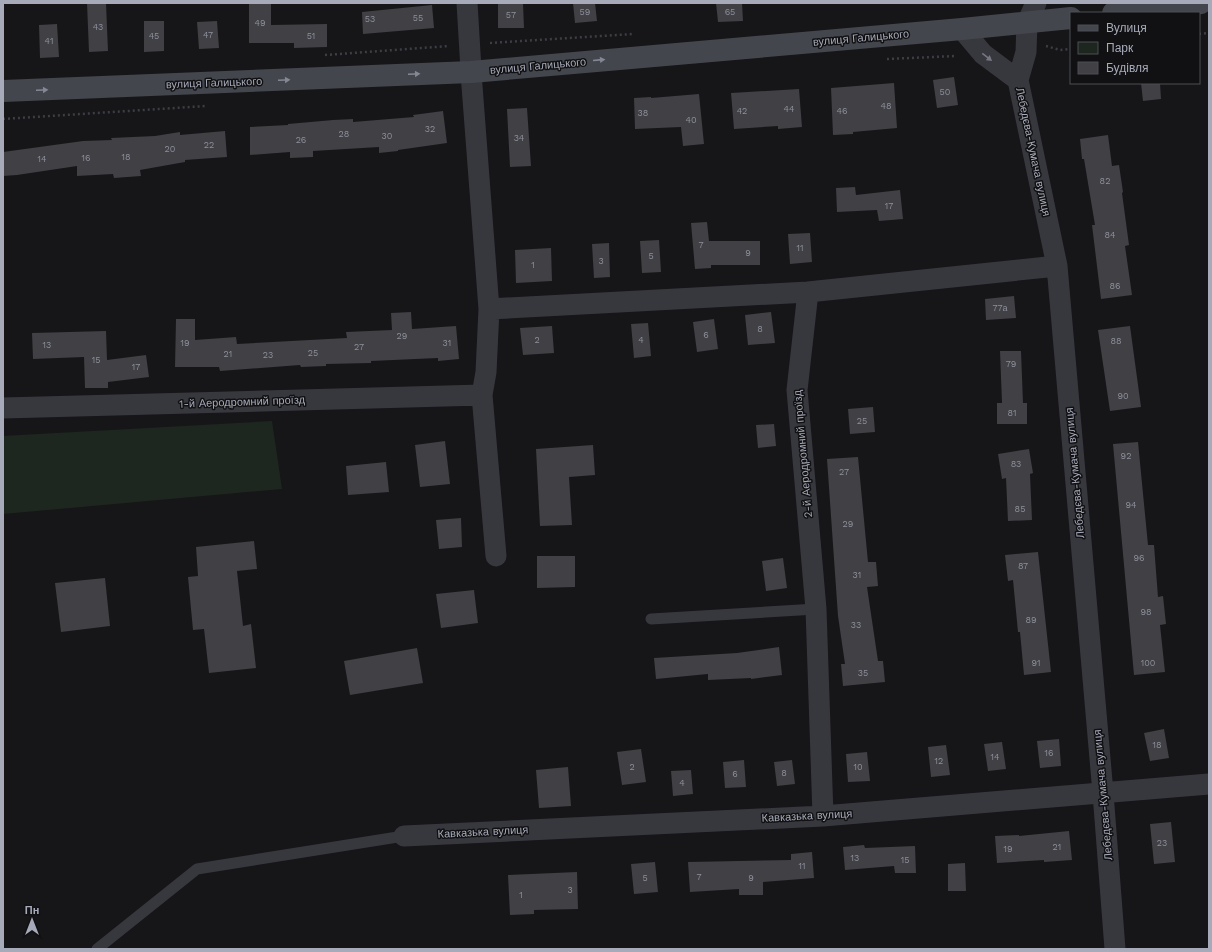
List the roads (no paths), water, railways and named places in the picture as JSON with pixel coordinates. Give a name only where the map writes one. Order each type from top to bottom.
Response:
[{"type":"street","points":[[467,3],[489,309],[486,372],[482,395],[496,556]]},
{"type":"street","name":"Лебедєва-Кумача вулиця","points":[[1036,3],[1027,23],[1026,52],[1018,80],[1057,266],[1103,793],[1115,949]]},
{"type":"street","points":[[1122,12],[1201,3]]},
{"type":"street","name":"вулиця Галицького","points":[[3,92],[471,72],[1070,18]]},
{"type":"street","points":[[962,29],[983,54],[1018,80]]},
{"type":"street","points":[[489,309],[808,292],[1057,266]]},
{"type":"street","name":"2-й Аеродромний проїзд","points":[[808,292],[797,390],[816,609],[823,816]]},
{"type":"street","name":"1-й Аеродромний проїзд","points":[[3,408],[482,395]]},
{"type":"street","name":"Кавказька вулиця","points":[[404,836],[823,816],[1209,784]]},
{"type":"lane","points":[[651,619],[816,609]]},
{"type":"lane","points":[[98,949],[197,869],[404,836]]}]
